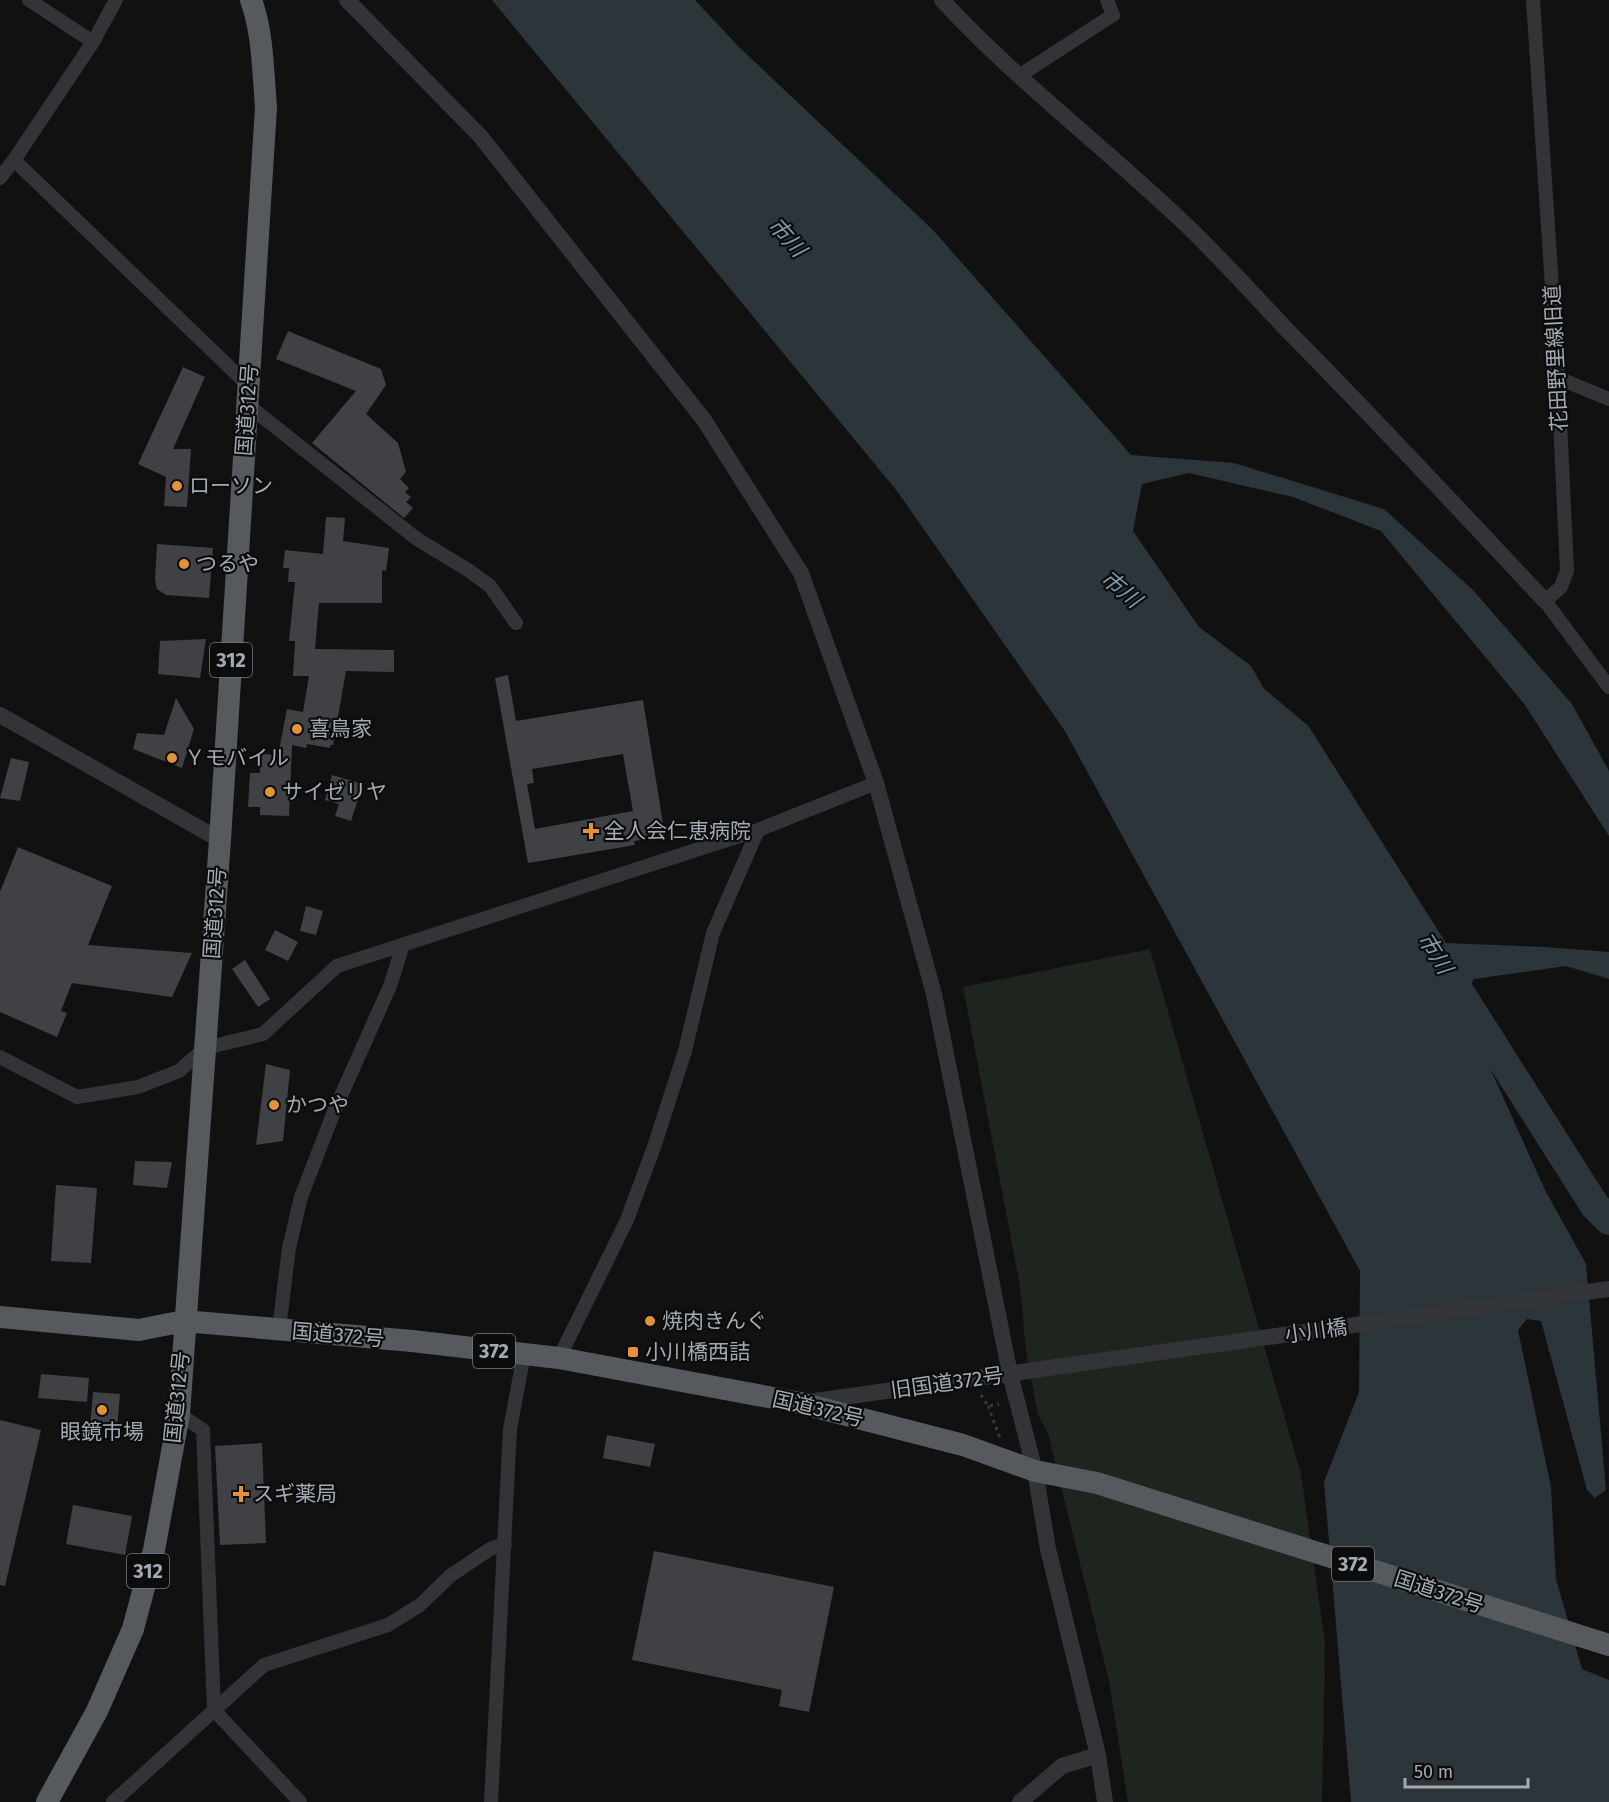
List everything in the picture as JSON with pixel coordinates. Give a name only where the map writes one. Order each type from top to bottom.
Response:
[{"type":"highway","name":"国道312号","points":[[46,1802],[97,1711],[133,1629],[154,1550],[179,1414],[220,840],[266,107],[255,10],[251,0]]},
{"type":"highway","name":"国道372号","points":[[0,1317],[139,1330],[184,1321],[524,1354],[559,1358],[800,1403],[963,1445],[1035,1471],[1098,1483],[1609,1645]]},
{"type":"street","points":[[29,0],[93,42]]},
{"type":"street","points":[[0,178],[93,42],[116,0]]},
{"type":"street","points":[[346,0],[481,137],[704,420],[801,573],[876,783],[934,994],[1016,1373],[1048,1549],[1098,1755],[1105,1802]]},
{"type":"street","points":[[942,0],[968,28],[1104,148],[1184,223],[1370,414],[1545,601],[1609,687]]},
{"type":"street","points":[[1020,75],[1113,15],[1107,0]]},
{"type":"street","name":"花田野里線旧道","points":[[1533,0],[1558,378],[1567,571],[1561,587],[1545,601]]},
{"type":"street","points":[[14,160],[249,396],[417,539],[490,586],[516,622]]},
{"type":"street","points":[[1558,378],[1609,399]]},
{"type":"street","points":[[0,715],[220,840]]},
{"type":"street","points":[[0,1057],[77,1097],[138,1087],[179,1071],[205,1048],[263,1034],[337,966],[758,830],[876,783]]},
{"type":"street","points":[[559,1358],[627,1220],[654,1147],[685,1051],[713,933],[758,830]]},
{"type":"street","points":[[279,1329],[289,1248],[302,1197],[335,1109],[390,986],[403,945]]},
{"type":"street","name":"小川橋","points":[[1016,1373],[1609,1289]]},
{"type":"street","points":[[491,1802],[510,1429],[524,1354]]},
{"type":"street","name":"旧国道372号","points":[[800,1403],[1016,1373]]},
{"type":"street","points":[[179,1414],[203,1430],[214,1710],[300,1802]]},
{"type":"street","points":[[113,1802],[264,1665],[388,1624],[420,1605],[450,1576],[490,1549],[505,1544]]},
{"type":"street","points":[[1020,1802],[1062,1766],[1098,1755]]},
{"type":"path","points":[[981,1395],[988,1406],[1000,1440]]},
{"type":"path","points":[[988,1406],[999,1404]]},
{"type":"shaded area","points":[[1150,949],[1301,1474],[1325,1643],[1322,1802],[1128,1802],[1109,1681],[1048,1433],[1038,1415],[1026,1352],[1020,1286],[963,987]]},
{"type":"water","points":[[492,0],[695,0],[738,46],[933,230],[1131,455],[1234,463],[1384,509],[1473,590],[1572,704],[1609,771],[1609,836],[1525,705],[1381,531],[1293,497],[1189,473],[1142,484],[1133,531],[1199,627],[1251,666],[1373,875],[1422,942],[1609,952],[1609,979],[1566,966],[1474,979],[1461,1004],[1545,1190],[1586,1264],[1606,1490],[1595,1498],[1587,1490],[1541,1321],[1527,1319],[1518,1330],[1551,1487],[1556,1579],[1582,1669],[1609,1680],[1609,1802],[1351,1802],[1324,1482],[1359,1392],[1360,1271],[1065,731],[897,491]]},
{"type":"building","points":[[288,331],[381,369],[386,385],[366,414],[398,443],[406,472],[400,479],[409,488],[405,492],[411,497],[406,502],[413,508],[404,518],[312,443],[356,391],[276,359]]},
{"type":"building","points":[[183,367],[205,377],[173,449],[191,449],[187,507],[164,506],[166,477],[138,464]]},
{"type":"building","points":[[326,517],[345,518],[343,541],[389,548],[386,571],[382,570],[382,603],[319,603],[315,649],[394,650],[394,672],[346,671],[333,745],[330,745],[330,748],[307,744],[306,748],[292,745],[289,816],[260,815],[260,807],[248,807],[250,773],[260,773],[261,754],[278,755],[287,709],[303,712],[309,676],[293,676],[295,641],[289,641],[295,582],[288,582],[289,568],[283,568],[285,550],[323,554]]},
{"type":"building","name":"つるや","points":[[157,544],[213,548],[209,598],[166,595],[157,589],[155,580]]},
{"type":"building","points":[[206,639],[200,678],[158,674],[160,641]]},
{"type":"building","points":[[508,675],[516,721],[643,700],[665,836],[634,841],[635,845],[528,863],[495,678]],"holes":[[[623,754],[633,811],[535,829],[527,784],[534,783],[532,769]]]},
{"type":"building","name":"Ｙモバイル","points":[[176,698],[194,729],[182,768],[133,749],[137,733],[164,735]]},
{"type":"building","points":[[11,758],[29,762],[20,801],[0,798]]},
{"type":"building","points":[[332,775],[363,784],[351,821],[335,816],[339,804],[325,800]]},
{"type":"building","points":[[18,847],[112,886],[88,945],[192,953],[172,997],[72,983],[61,1011],[67,1013],[57,1037],[0,1012],[0,892]]},
{"type":"building","points":[[306,906],[323,911],[316,935],[300,931]]},
{"type":"building","points":[[275,930],[298,942],[288,961],[265,950]]},
{"type":"building","points":[[245,960],[270,999],[258,1007],[232,969]]},
{"type":"building","name":"かつや","points":[[266,1064],[290,1070],[283,1141],[256,1145]]},
{"type":"building","points":[[135,1161],[172,1162],[167,1188],[133,1185]]},
{"type":"building","points":[[56,1185],[97,1188],[91,1263],[51,1261]]},
{"type":"building","points":[[41,1374],[89,1378],[87,1402],[38,1398]]},
{"type":"building","points":[[93,1392],[120,1394],[117,1429],[90,1427]]},
{"type":"building","points":[[0,1420],[41,1430],[5,1586],[0,1585]]},
{"type":"building","points":[[607,1435],[655,1444],[650,1467],[603,1458]]},
{"type":"building","name":"スギ薬局","points":[[262,1443],[266,1543],[220,1545],[215,1446]]},
{"type":"building","points":[[73,1505],[132,1516],[125,1555],[66,1544]]},
{"type":"building","points":[[654,1551],[834,1587],[809,1712],[779,1706],[782,1690],[632,1660]]},
{"type":"waterway","name":"市川","points":[[1254,700],[1297,736],[1595,1206],[1609,1220]]},
{"type":"place","name":"ローソン","points":[[177,486]]},
{"type":"place","name":"つるや","points":[[184,564]]},
{"type":"place","name":"喜鳥家","points":[[297,729]]},
{"type":"place","name":"Ｙモバイル","points":[[172,758]]},
{"type":"place","name":"サイゼリヤ","points":[[270,792]]},
{"type":"place","name":"全人会仁恵病院","points":[[591,831]]},
{"type":"place","name":"かつや","points":[[274,1105]]},
{"type":"place","name":"焼肉きんぐ","points":[[650,1321]]},
{"type":"place","name":"小川橋西詰","points":[[633,1352]]},
{"type":"place","name":"眼鏡市場","points":[[102,1410]]},
{"type":"place","name":"スギ薬局","points":[[241,1494]]}]
